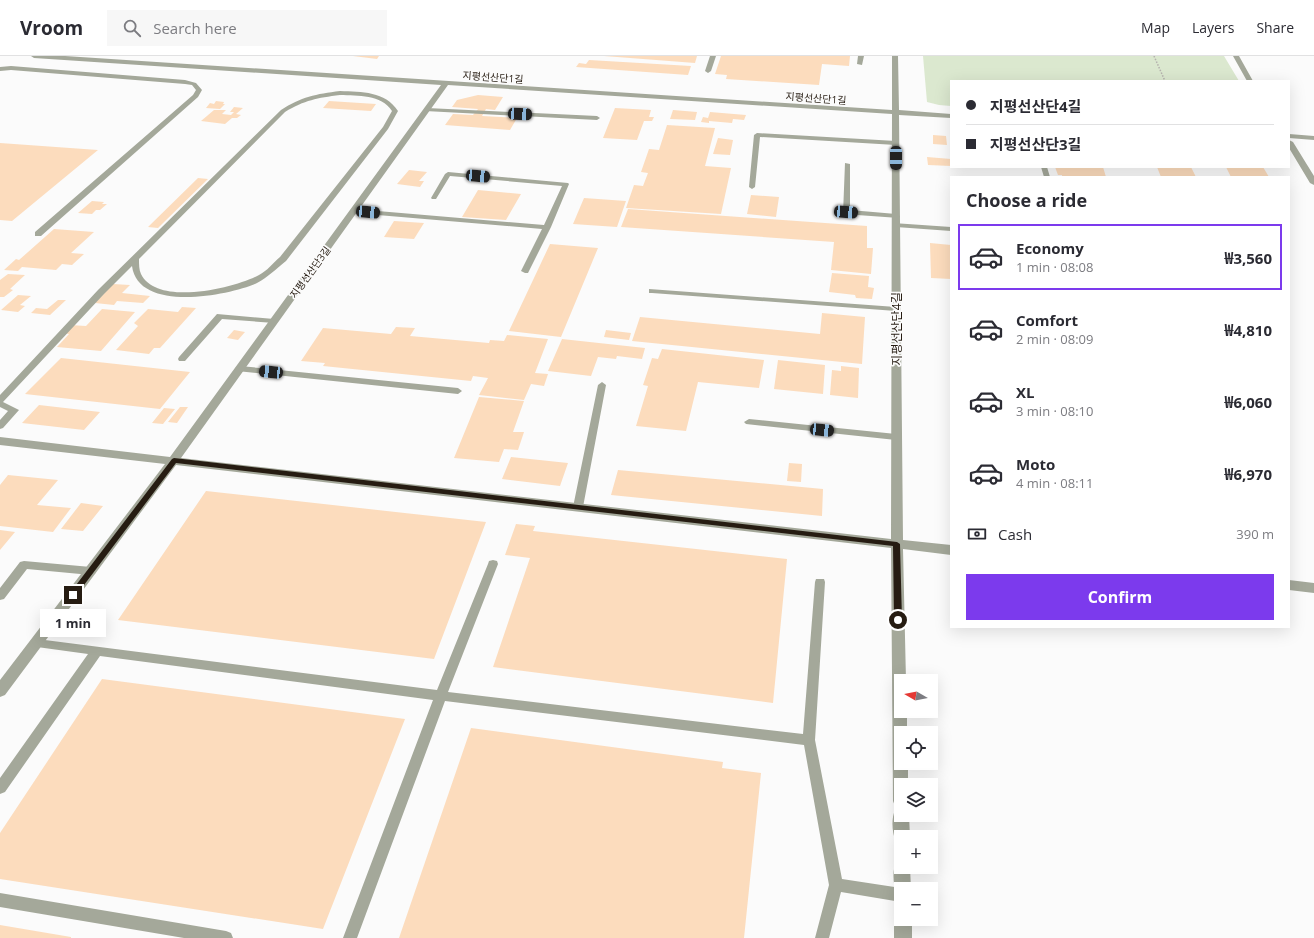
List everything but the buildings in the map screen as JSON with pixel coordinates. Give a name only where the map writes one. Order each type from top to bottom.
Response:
[{"type":"street","name":"지평선산단1길","points":[[34,56],[950,116]]},
{"type":"street","name":"지평선산단4길","points":[[896,56],[896,437],[901,778]]},
{"type":"street","points":[[1236,56],[1249,80]]},
{"type":"street","name":"지평선산단3길","points":[[0,691],[174,460],[445,84]]},
{"type":"street","points":[[1290,136],[1314,138]]},
{"type":"street","points":[[1290,144],[1314,183]]},
{"type":"street","points":[[0,440],[950,550]]},
{"type":"street","points":[[1290,585],[1314,588]]},
{"type":"street","points":[[903,926],[903,938]]},
{"type":"lane","points":[[708,71],[713,56]]},
{"type":"lane","points":[[860,64],[861,56]]},
{"type":"lane","points":[[0,69],[11,68],[185,82],[194,84],[199,90],[196,96],[38,234]]},
{"type":"lane","points":[[0,400],[96,298],[134,260],[283,111],[297,102],[317,96],[340,93],[364,94],[380,98],[390,103],[396,111],[386,128],[283,259],[264,276],[240,286],[219,292],[176,294],[158,292],[139,278],[134,260]]},
{"type":"lane","points":[[427,110],[597,118]]},
{"type":"lane","points":[[752,187],[757,135],[896,143]]},
{"type":"lane","points":[[847,164],[846,212],[950,229]]},
{"type":"lane","points":[[434,198],[448,174],[566,184],[525,271]]},
{"type":"lane","points":[[354,211],[547,227]]},
{"type":"lane","points":[[652,291],[896,309]]},
{"type":"lane","points":[[182,359],[220,316],[274,321]]},
{"type":"lane","points":[[240,369],[458,391]]},
{"type":"lane","points":[[578,507],[602,385]]},
{"type":"lane","points":[[0,404],[14,410],[0,426]]},
{"type":"lane","points":[[749,422],[896,437]]},
{"type":"lane","points":[[350,938],[441,695],[493,564]]},
{"type":"lane","points":[[0,596],[24,565],[91,571]]},
{"type":"lane","points":[[820,582],[809,740],[836,885],[822,938]]},
{"type":"lane","points":[[37,643],[441,695],[809,740]]},
{"type":"lane","points":[[0,788],[97,651]]},
{"type":"lane","points":[[836,885],[894,894]]},
{"type":"lane","points":[[0,900],[226,938]]},
{"type":"path","points":[[1154,56],[1165,80]]},
{"type":"green space","points":[[923,56],[1224,56],[1238,80],[950,80],[950,106],[927,102]]},
{"type":"route","points":[[73,595],[174,460],[897,544],[898,620]]}]
